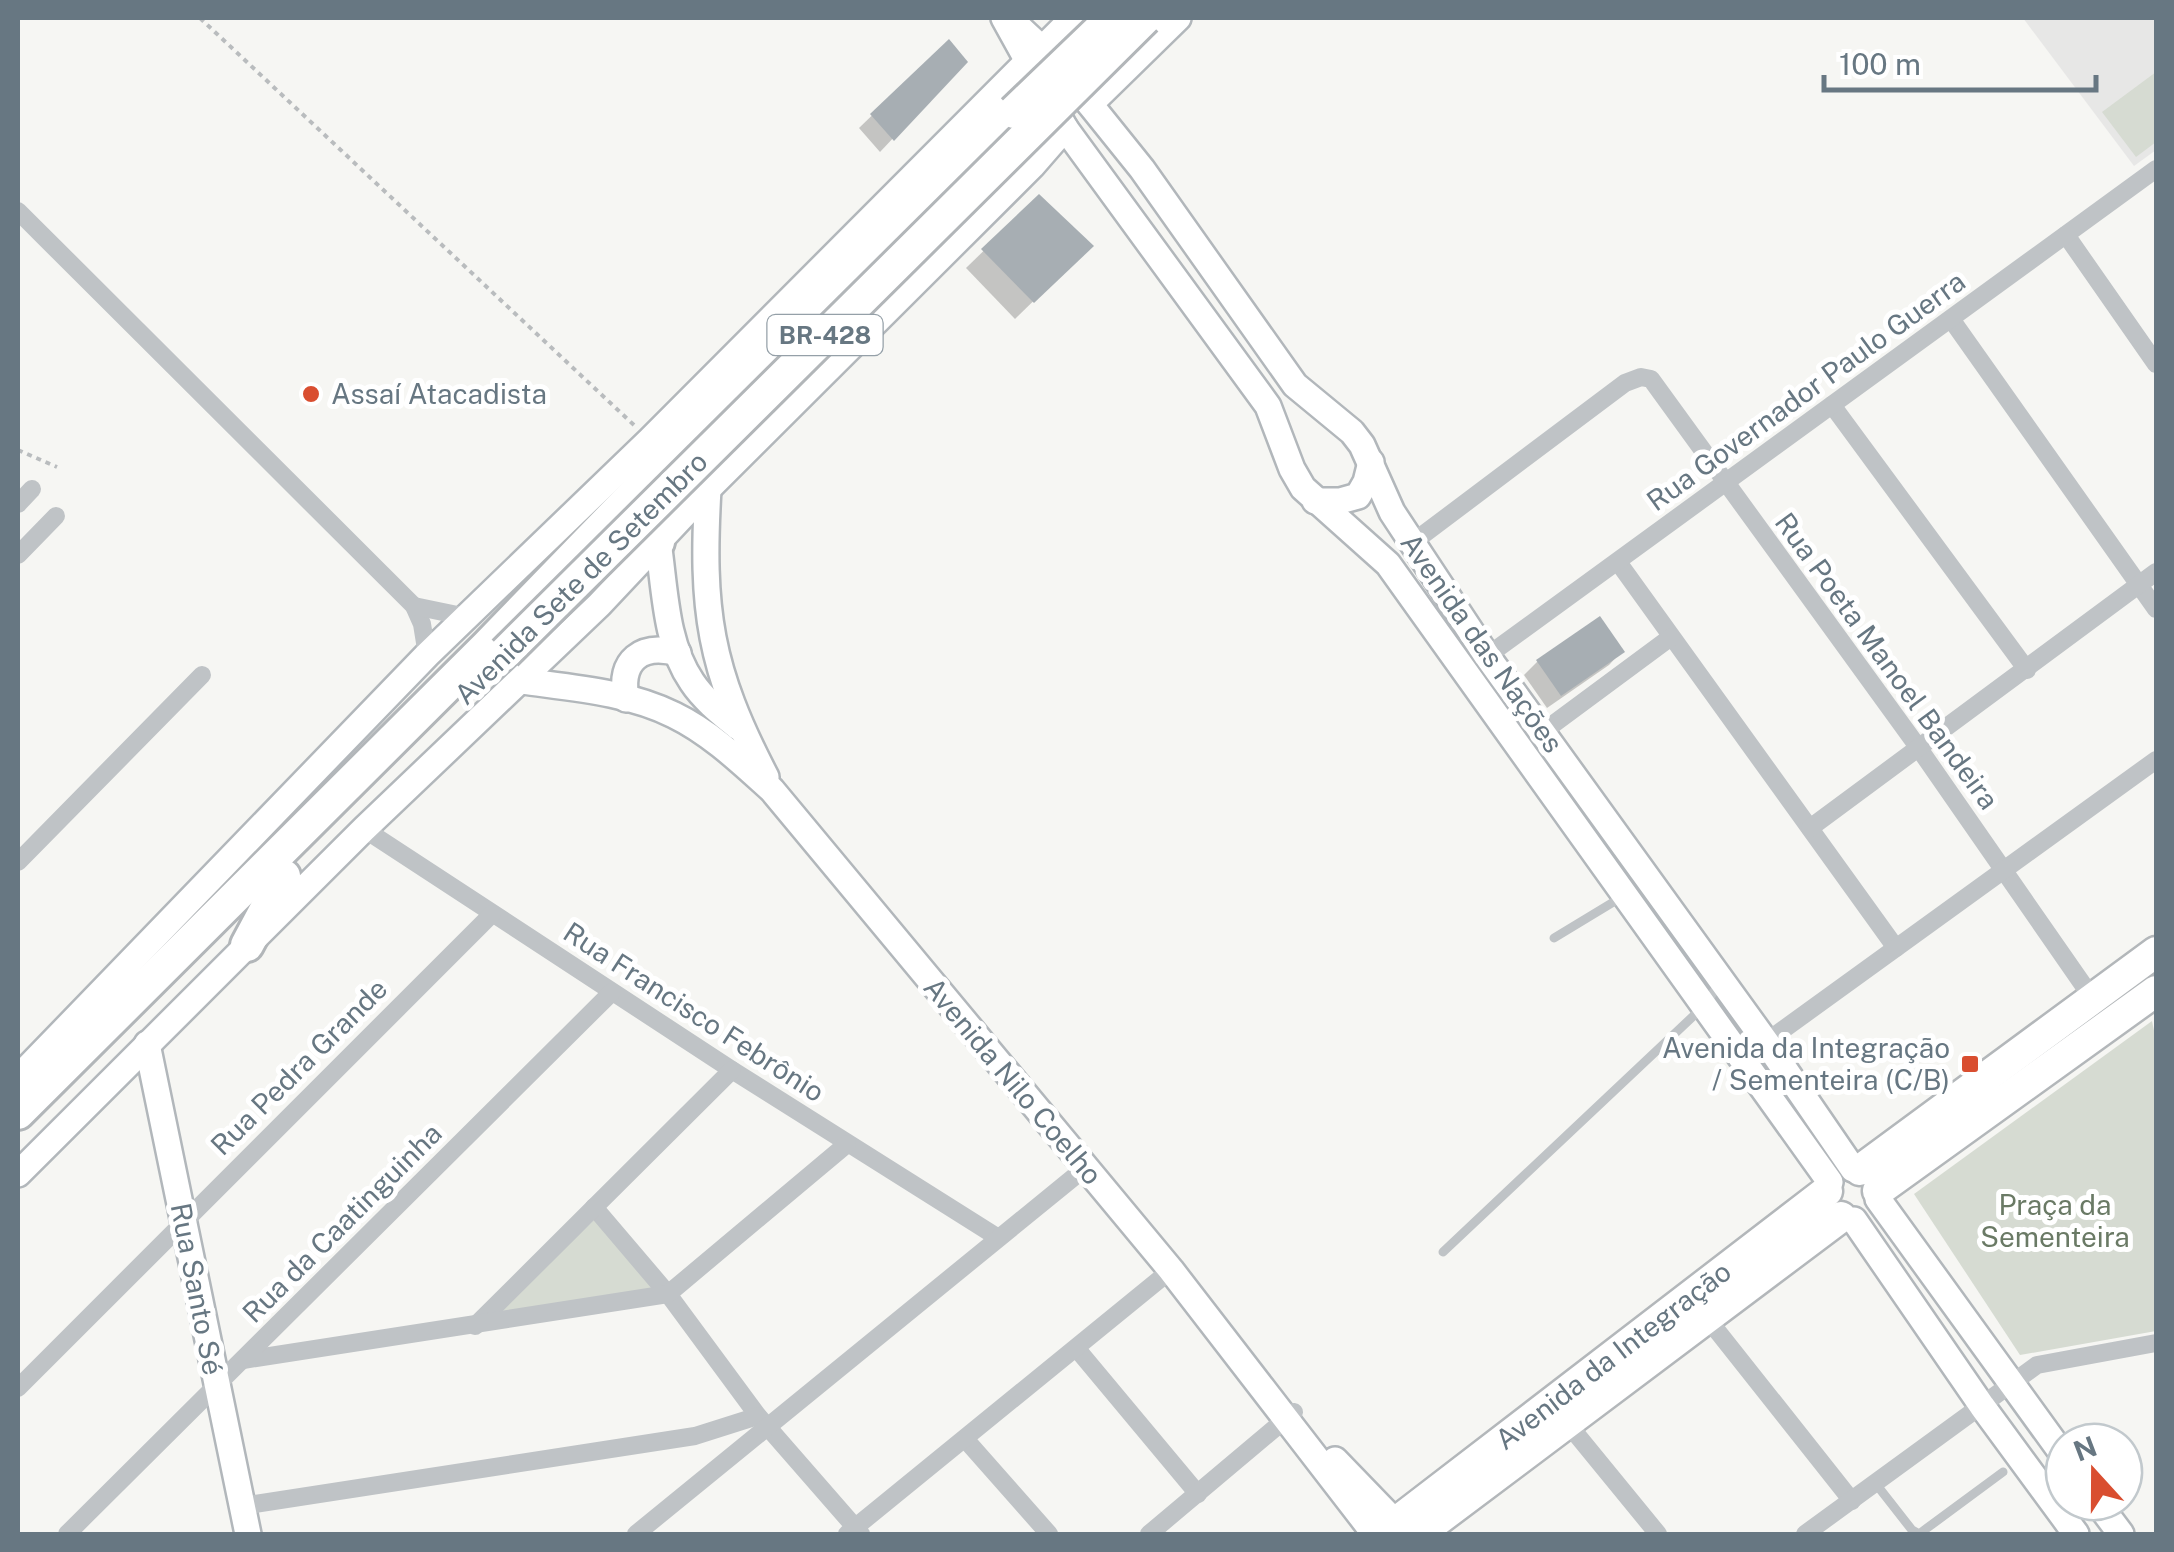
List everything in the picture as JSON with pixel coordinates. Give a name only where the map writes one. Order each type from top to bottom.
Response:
[{"type":"highway","name":"Avenida Sete de Setembro","points":[[18,1139],[284,876],[844,277],[1112,18]]},
{"type":"highway","name":"Avenida Sete de Setembro","points":[[18,1113],[496,650],[657,502],[1145,18]]},
{"type":"highway","points":[[657,502],[658,542]]},
{"type":"highway","points":[[246,946],[284,876]]},
{"type":"main road","points":[[1006,18],[1035,56]]},
{"type":"main road","name":"Avenida Sete de Setembro","points":[[19,1074],[427,655],[650,440],[1074,18]]},
{"type":"main road","points":[[1090,104],[1178,18]]},
{"type":"main road","name":"Avenida das Nações","points":[[1035,56],[1090,104],[1142,169],[1296,385],[1352,432],[1371,462],[1392,512],[1487,656],[1766,1042],[1982,1406],[2076,1534]]},
{"type":"main road","name":"Avenida das Nações","points":[[1035,56],[1065,128],[1245,369],[1268,406],[1292,469],[1315,500],[1388,564],[1704,1006],[2044,1429]]},
{"type":"main road","name":"Avenida Sete de Setembro","points":[[18,1174],[364,830],[522,681],[1032,166],[1065,128]]},
{"type":"main road","points":[[1032,166],[1057,155],[1086,157]]},
{"type":"main road","points":[[1315,500],[1340,501],[1358,496],[1371,462]]},
{"type":"main road","points":[[708,489],[704,556],[707,606],[717,663],[741,730],[772,790]]},
{"type":"main road","points":[[658,542],[670,628],[681,664],[705,698],[741,730]]},
{"type":"main road","points":[[626,699],[624,674],[634,659],[652,649],[678,653]]},
{"type":"main road","points":[[522,681],[626,699],[672,714],[698,728],[772,790]]},
{"type":"main road","name":"Avenida Nilo Coelho","points":[[772,790],[1289,1416],[1396,1529]]},
{"type":"main road","name":"Avenida da Integração","points":[[1396,1529],[1568,1424],[1707,1318],[1853,1192],[2156,952]]},
{"type":"main road","name":"Avenida da Integração","points":[[1396,1529],[1853,1192],[2156,991]]},
{"type":"main road","name":"Rua Santo Sé","points":[[148,1044],[248,1534]]},
{"type":"street","name":"Rua Governador Paulo Guerra","points":[[1487,656],[2156,168]]},
{"type":"street","points":[[18,211],[414,606],[422,624],[427,655]]},
{"type":"street","points":[[2066,235],[2156,364]]},
{"type":"street","points":[[1951,319],[2156,609]]},
{"type":"street","name":"Rua Poeta Manoel Bandeira","points":[[1412,543],[1625,383],[1641,377],[1651,379],[1918,748],[2093,999]]},
{"type":"street","points":[[1832,406],[2028,670]]},
{"type":"street","points":[[18,504],[32,489]]},
{"type":"street","points":[[18,555],[56,516]]},
{"type":"street","points":[[1618,562],[1896,948]]},
{"type":"street","points":[[1810,828],[2156,572]]},
{"type":"street","points":[[414,606],[467,617]]},
{"type":"street","points":[[1544,731],[1671,637]]},
{"type":"street","points":[[18,862],[202,676]]},
{"type":"street","points":[[1766,1042],[2156,760]]},
{"type":"street","name":"Rua Francisco Febrônio","points":[[364,830],[998,1238]]},
{"type":"street","name":"Rua Pedra Grande","points":[[18,1388],[492,914]]},
{"type":"street","name":"Rua da Caatinguinha","points":[[67,1534],[612,992]]},
{"type":"street","points":[[475,1326],[732,1070]]},
{"type":"street","points":[[243,1360],[668,1294],[847,1144]]},
{"type":"street","points":[[636,1534],[763,1422],[1085,1168]]},
{"type":"street","points":[[594,1206],[854,1532],[1172,1270]]},
{"type":"street","points":[[1707,1318],[1852,1501]]},
{"type":"street","points":[[1805,1534],[2037,1365],[2156,1343]]},
{"type":"street","points":[[1077,1348],[1198,1494]]},
{"type":"street","points":[[1149,1534],[1289,1416]]},
{"type":"street","points":[[242,1506],[763,1422]]},
{"type":"street","points":[[1568,1424],[1658,1534]]},
{"type":"street","points":[[966,1440],[1049,1534]]},
{"type":"lane","points":[[1554,938],[1625,896],[1644,872]]},
{"type":"lane","points":[[1443,1252],[1704,1006],[1720,981]]},
{"type":"lane","points":[[1876,1484],[1919,1534],[2002,1472]]},
{"type":"path","points":[[200,18],[650,440]]},
{"type":"path","points":[[18,450],[57,467]]},
{"type":"shaded area","points":[[2023,18],[2156,18],[2156,150],[2134,166]]},
{"type":"green space","points":[[2156,72],[2156,142],[2136,157],[2102,112]]},
{"type":"green space","name":"Praça da Sementeira","points":[[2152,1021],[2156,1040],[2156,1331],[2020,1355],[1914,1194]]},
{"type":"green space","points":[[594,1220],[662,1291],[488,1321]]},
{"type":"building","points":[[949,39],[968,62],[894,141],[870,114]]},
{"type":"building","points":[[1039,194],[1094,246],[1034,303],[981,249]]},
{"type":"building","points":[[1600,616],[1625,652],[1561,696],[1536,660]]},
{"type":"place","name":"Assaí Atacadista","points":[[311,394]]},
{"type":"place","name":"Avenida da Integração / Sementeira (C/B)","points":[[1970,1064]]}]
